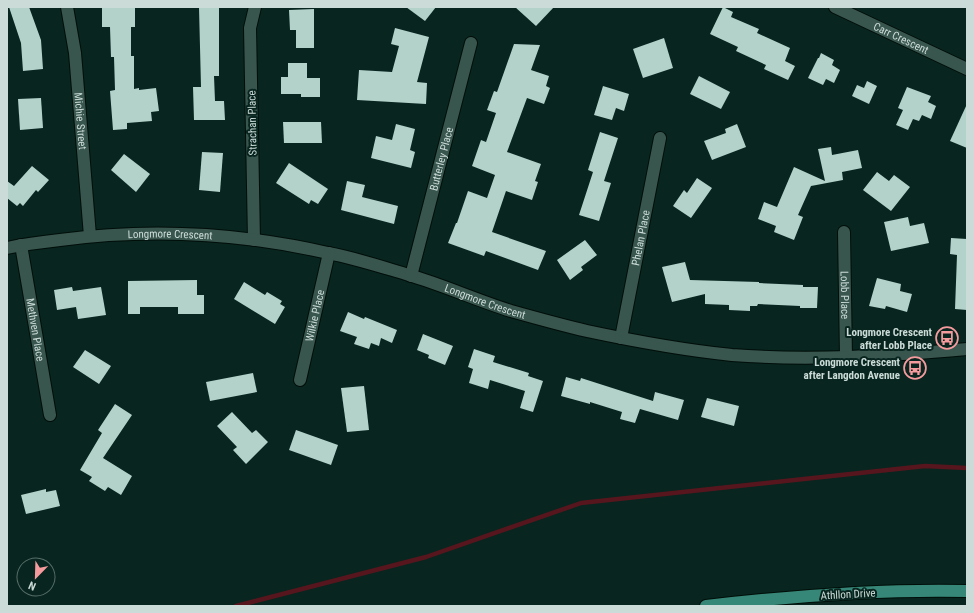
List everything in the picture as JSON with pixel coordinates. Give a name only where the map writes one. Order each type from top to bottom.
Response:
[{"type":"main road","name":"Athllon Drive","points":[[706,606],[759,600],[854,594],[967,591]]},
{"type":"street","name":"Michie Street","points":[[66,7],[75,54],[90,236]]},
{"type":"street","name":"Strachan Place","points":[[254,240],[250,28],[255,7]]},
{"type":"street","name":"Carr Crescent","points":[[835,7],[967,69]]},
{"type":"street","name":"Butterley Place","points":[[411,276],[471,43]]},
{"type":"street","name":"Phelan Place","points":[[621,338],[660,138]]},
{"type":"street","name":"Lobb Place","points":[[844,232],[846,358]]},
{"type":"street","name":"Longmore Crescent","points":[[7,248],[90,236],[152,233],[193,234],[254,240],[329,253],[411,276],[511,311],[584,330],[676,348],[732,355],[818,358],[919,354],[967,349]]},
{"type":"street","name":"Methven Place","points":[[21,245],[50,415]]},
{"type":"street","name":"Wilkie Place","points":[[300,380],[329,253]]},
{"type":"building","points":[[9,7],[29,7],[41,40],[43,69],[23,71],[21,43]]},
{"type":"building","points":[[102,7],[135,7],[135,27],[131,27],[131,56],[134,56],[134,89],[139,88],[139,90],[156,88],[159,111],[151,112],[152,121],[127,123],[127,129],[113,130],[110,91],[115,90],[114,57],[111,57],[110,27],[102,27]]},
{"type":"building","points":[[199,7],[219,7],[219,76],[214,76],[215,101],[224,101],[225,120],[194,120],[193,87],[201,87]]},
{"type":"building","points":[[406,7],[436,7],[425,21]]},
{"type":"building","points":[[515,7],[554,7],[536,26]]},
{"type":"building","points":[[723,7],[733,12],[731,17],[759,29],[757,33],[790,48],[785,61],[795,66],[788,80],[764,69],[766,65],[736,51],[738,47],[710,34]]},
{"type":"building","points":[[314,9],[314,48],[296,48],[296,30],[290,30],[289,10]]},
{"type":"building","points":[[395,28],[429,37],[417,82],[427,83],[426,104],[357,100],[359,70],[392,72],[399,46],[391,44]]},
{"type":"building","points":[[664,38],[673,68],[643,78],[633,49]]},
{"type":"building","points":[[514,44],[540,45],[531,70],[549,76],[546,86],[550,88],[544,104],[527,98],[507,152],[541,164],[535,181],[538,182],[532,200],[506,191],[492,232],[546,251],[538,270],[486,251],[484,256],[448,243],[457,223],[468,191],[487,198],[495,175],[472,166],[481,140],[486,142],[496,113],[487,110],[494,91],[497,92]]},
{"type":"building","points":[[821,53],[834,60],[832,65],[840,70],[834,83],[826,79],[823,85],[808,78]]},
{"type":"building","points":[[288,63],[307,63],[307,78],[320,78],[320,97],[301,97],[301,94],[281,94],[281,77],[288,77]]},
{"type":"building","points":[[699,76],[730,92],[721,109],[690,94]]},
{"type":"building","points":[[867,81],[877,86],[869,104],[852,96],[857,85],[864,88]]},
{"type":"building","points":[[603,86],[629,94],[624,111],[616,108],[612,120],[594,115]]},
{"type":"building","points":[[907,87],[931,96],[928,102],[936,106],[931,119],[922,115],[919,121],[913,119],[908,130],[896,125],[903,110],[898,108]]},
{"type":"building","points":[[41,98],[43,128],[20,130],[18,99]]},
{"type":"building","points":[[967,104],[967,148],[950,141]]},
{"type":"building","points":[[283,122],[321,122],[322,143],[284,143]]},
{"type":"building","points":[[396,124],[415,129],[410,150],[415,152],[411,168],[371,158],[376,136],[392,140]]},
{"type":"building","points":[[737,124],[746,147],[712,160],[704,141],[726,133],[725,129]]},
{"type":"building","points":[[600,132],[618,138],[604,181],[611,183],[599,221],[579,215],[593,172],[588,170]]},
{"type":"building","points":[[831,147],[832,155],[858,150],[862,168],[842,172],[843,180],[811,186],[798,215],[803,217],[794,240],[774,232],[776,226],[758,219],[764,202],[777,207],[794,167],[825,181],[818,149]]},
{"type":"building","points":[[202,152],[223,153],[220,192],[199,190]]},
{"type":"building","points":[[124,154],[150,174],[136,192],[111,170]]},
{"type":"building","points":[[289,163],[328,189],[318,204],[311,200],[309,204],[276,183]]},
{"type":"building","points":[[32,166],[49,180],[38,192],[36,190],[23,206],[20,203],[17,206],[7,198],[7,181],[14,186]]},
{"type":"building","points":[[877,172],[889,181],[894,175],[910,187],[891,211],[863,190]]},
{"type":"building","points":[[697,178],[712,188],[691,218],[673,206],[684,190],[687,193]]},
{"type":"building","points":[[347,181],[365,185],[362,197],[398,206],[394,224],[341,210]]},
{"type":"building","points":[[908,217],[910,226],[924,223],[929,243],[891,251],[884,222]]},
{"type":"building","points":[[951,238],[967,239],[967,310],[955,309],[957,255],[950,254]]},
{"type":"building","points":[[585,240],[597,255],[581,267],[583,270],[570,280],[557,260]]},
{"type":"building","points":[[685,262],[690,280],[759,282],[803,285],[803,287],[818,287],[817,308],[758,304],[757,306],[750,306],[750,311],[729,310],[729,305],[705,304],[705,294],[672,302],[662,267]]},
{"type":"building","points":[[877,278],[901,284],[900,291],[912,294],[907,312],[886,306],[885,309],[869,306]]},
{"type":"building","points":[[197,280],[197,295],[204,295],[204,314],[178,314],[178,307],[140,307],[140,314],[128,314],[128,281]]},
{"type":"building","points":[[244,282],[265,295],[267,292],[282,301],[280,304],[285,307],[275,324],[234,299]]},
{"type":"building","points":[[72,287],[73,291],[101,287],[106,315],[78,319],[76,307],[57,310],[54,290]]},
{"type":"building","points":[[348,312],[397,330],[392,343],[381,338],[379,346],[371,343],[369,349],[354,344],[357,337],[340,331]]},
{"type":"building","points":[[423,334],[453,346],[445,365],[428,358],[429,355],[417,350]]},
{"type":"building","points":[[474,349],[495,356],[493,362],[529,373],[528,376],[543,381],[533,412],[520,408],[525,391],[490,380],[488,389],[469,383],[473,369],[468,367]]},
{"type":"building","points":[[85,350],[111,366],[99,384],[73,367]]},
{"type":"building","points":[[253,373],[257,392],[210,401],[206,382]]},
{"type":"building","points":[[566,377],[580,381],[581,378],[653,401],[655,392],[684,400],[678,420],[640,409],[635,423],[620,419],[622,412],[590,402],[590,404],[561,396]]},
{"type":"building","points":[[364,386],[369,430],[347,432],[341,388]]},
{"type":"building","points":[[707,398],[739,406],[734,426],[701,417]]},
{"type":"building","points":[[115,404],[132,415],[103,458],[132,476],[121,495],[108,487],[105,491],[89,481],[92,477],[80,470],[102,433],[98,430]]},
{"type":"building","points":[[232,412],[252,433],[256,430],[268,442],[246,464],[233,450],[237,447],[217,426]]},
{"type":"building","points":[[296,430],[338,445],[331,465],[289,450]]},
{"type":"building","points":[[46,489],[46,492],[56,490],[60,506],[26,514],[21,495]]},
{"type":"waterway","points":[[236,606],[426,557],[581,503],[925,466],[967,468]]},
{"type":"place","name":"Longmore Crescent after Lobb Place","points":[[947,338]]},
{"type":"place","name":"Longmore Crescent after Langdon Avenue","points":[[915,368]]}]
